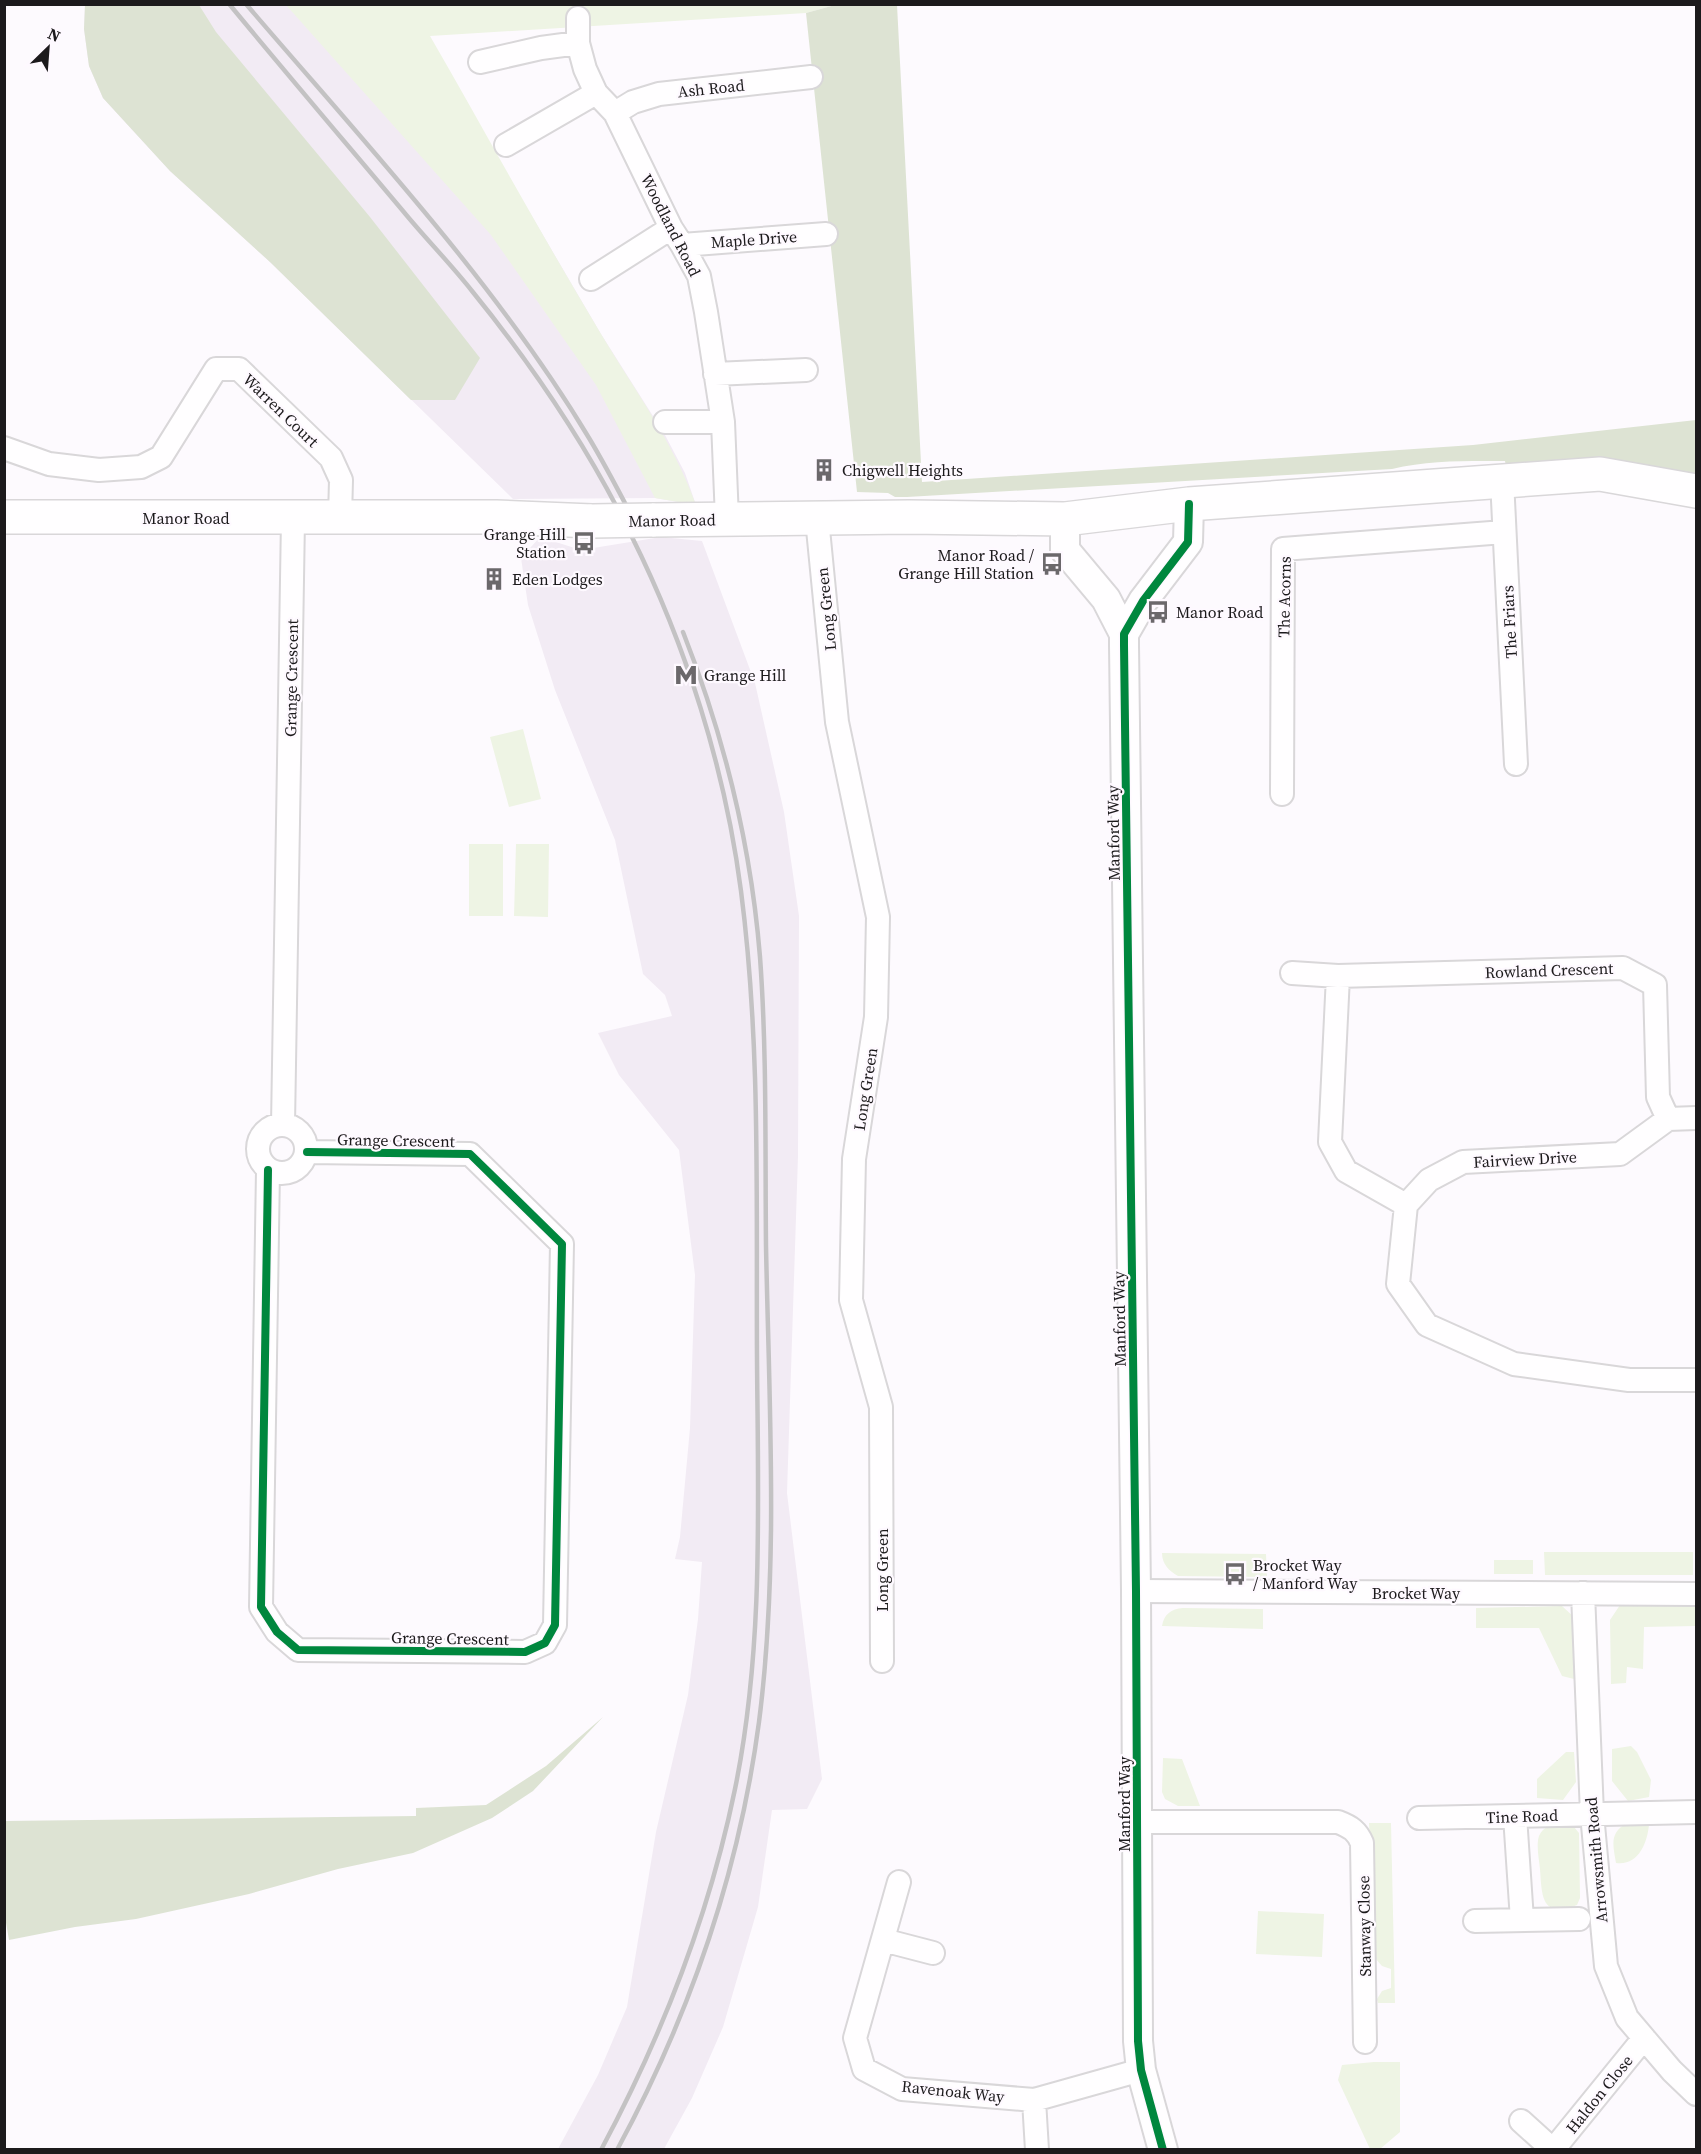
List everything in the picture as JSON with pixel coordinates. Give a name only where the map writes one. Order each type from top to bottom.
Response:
[{"type":"main road","name":"Manor Road","points":[[4,517],[496,518],[592,521],[920,517],[1065,519],[1189,504],[1600,474],[1696,491]]},
{"type":"street","name":"Woodland Road","points":[[578,18],[578,43],[585,69],[596,93],[615,113],[699,276],[723,422],[727,519]]},
{"type":"street","points":[[480,62],[541,48],[578,43]]},
{"type":"street","name":"Ash Road","points":[[615,113],[633,102],[659,94],[811,77]]},
{"type":"street","points":[[506,145],[596,93]]},
{"type":"street","name":"Maple Drive","points":[[677,237],[826,234]]},
{"type":"street","points":[[591,279],[677,237]]},
{"type":"street","name":"Warren Court","points":[[4,448],[49,464],[99,470],[141,467],[161,457],[216,369],[239,369],[331,458],[341,480],[340,518]]},
{"type":"street","points":[[715,374],[806,370]]},
{"type":"street","points":[[664,422],[723,422]]},
{"type":"street","name":"The Friars","points":[[1502,480],[1516,764]]},
{"type":"street","points":[[1124,634],[1143,602],[1188,542],[1189,504]]},
{"type":"street","name":"Grange Crescent","points":[[293,519],[283,1125],[268,1129],[259,1142],[259,1157],[268,1170],[261,1607],[277,1632],[298,1650],[525,1652],[545,1643],[555,1625],[562,1244],[470,1154],[307,1152]]},
{"type":"street","name":"Long Green","points":[[817,519],[837,722],[878,917],[876,1017],[854,1159],[851,1300],[881,1407],[882,1661]]},
{"type":"street","name":"Manford Way","points":[[1065,519],[1065,550],[1106,599],[1124,634],[1136,1591],[1138,2041],[1141,2070],[1163,2150]]},
{"type":"street","name":"The Acorns","points":[[1282,794],[1283,549],[1504,532]]},
{"type":"street","name":"Rowland Crescent","points":[[1292,974],[1338,975],[1623,968],[1655,985],[1658,1097],[1668,1119]]},
{"type":"street","points":[[1338,975],[1330,1142],[1346,1171],[1406,1205],[1398,1284],[1427,1325],[1514,1364],[1629,1380],[1696,1380]]},
{"type":"street","points":[[1668,1119],[1696,1118]]},
{"type":"street","name":"Fairview Drive","points":[[1406,1205],[1429,1180],[1463,1162],[1620,1154],[1668,1119]]},
{"type":"street","points":[[268,1170],[276,1173],[292,1172],[304,1161],[307,1152],[303,1137],[298,1131],[283,1125]]},
{"type":"street","name":"Brocket Way","points":[[1136,1591],[1696,1594]]},
{"type":"street","name":"Arrowsmith Road","points":[[1584,1593],[1592,1814],[1606,1966],[1627,2018],[1672,2071],[1696,2094]]},
{"type":"street","name":"Tine Road","points":[[1419,1818],[1696,1812]]},
{"type":"street","points":[[1515,1816],[1522,1920]]},
{"type":"street","name":"Stanway Close","points":[[1137,1822],[1338,1822],[1351,1827],[1358,1834],[1362,1843],[1365,2042]]},
{"type":"street","name":"Ravenoak Way","points":[[899,1882],[855,2038],[864,2069],[902,2089],[1034,2100],[1141,2070]]},
{"type":"street","points":[[1474,1921],[1579,1919]]},
{"type":"street","points":[[883,1940],[933,1953]]},
{"type":"street","name":"Haldon Close","points":[[1521,2121],[1553,2150],[1644,2038]]},
{"type":"street","points":[[1034,2100],[1037,2150]]},
{"type":"shaded area","points":[[85,5],[408,5],[601,334],[665,435],[685,473],[696,505],[655,498],[513,499],[270,262],[170,171],[103,98],[89,66],[84,29]]},
{"type":"shaded area","points":[[540,537],[581,550],[661,537],[702,541],[755,683],[784,812],[799,916],[798,1156],[787,1493],[822,1779],[807,1809],[772,1810],[758,1907],[723,2027],[692,2098],[664,2149],[558,2149],[598,2075],[627,2007],[656,1832],[688,1695],[698,1619],[702,1562],[675,1559],[680,1537],[690,1428],[695,1275],[679,1150],[619,1075],[598,1033],[672,1016],[665,995],[643,974],[615,840],[555,690],[528,605],[521,558]]},
{"type":"green space","points":[[85,5],[199,5],[216,32],[370,217],[480,358],[455,400],[411,400],[270,262],[170,171],[103,98],[89,66],[84,29]]},
{"type":"green space","points":[[286,5],[835,5],[806,13],[430,36],[579,297],[665,438],[696,505],[655,498],[596,385],[491,235]]},
{"type":"green space","points":[[835,5],[897,5],[922,482],[1473,445],[1696,420],[1696,491],[1507,471],[1505,461],[1477,461],[1434,463],[1392,469],[907,497],[895,497],[888,493],[857,492],[806,13]]},
{"type":"green space","points":[[523,729],[541,799],[509,807],[490,737]]},
{"type":"green space","points":[[469,844],[503,844],[503,916],[469,916]]},
{"type":"green space","points":[[516,844],[549,844],[548,917],[514,916]]},
{"type":"green space","points":[[1544,1552],[1693,1552],[1693,1575],[1545,1575]]},
{"type":"green space","points":[[1162,1553],[1266,1554],[1267,1577],[1178,1576],[1167,1567]]},
{"type":"green space","points":[[1494,1560],[1533,1560],[1533,1574],[1494,1574]]},
{"type":"green space","points":[[1696,1601],[1696,1626],[1644,1627],[1643,1669],[1627,1667],[1626,1683],[1611,1684],[1610,1620],[1622,1602]]},
{"type":"green space","points":[[1562,1606],[1575,1618],[1574,1679],[1562,1676],[1539,1628],[1476,1628],[1476,1608]]},
{"type":"green space","points":[[1183,1608],[1263,1609],[1263,1629],[1162,1626],[1164,1618],[1169,1613]]},
{"type":"green space","points":[[603,1717],[533,1791],[492,1818],[413,1853],[338,1869],[249,1894],[136,1919],[75,1927],[9,1940],[4,1911],[5,1821],[416,1816],[416,1808],[486,1805],[546,1766]]},
{"type":"green space","points":[[1631,1746],[1637,1752],[1651,1780],[1649,1797],[1628,1801],[1612,1781],[1612,1749]]},
{"type":"green space","points":[[1566,1752],[1574,1752],[1576,1782],[1563,1800],[1537,1798],[1537,1779]]},
{"type":"green space","points":[[1163,1758],[1182,1759],[1200,1806],[1178,1806],[1165,1799],[1162,1792]]},
{"type":"green space","points":[[1369,1823],[1391,1823],[1395,2003],[1378,2003],[1377,1999],[1382,1991],[1391,1988],[1391,1969],[1382,1966],[1375,1958]]},
{"type":"green space","points":[[1627,1823],[1649,1825],[1646,1839],[1636,1857],[1624,1863],[1616,1863],[1613,1845],[1615,1835]]},
{"type":"green space","points":[[1563,1824],[1574,1827],[1579,1833],[1580,1898],[1577,1905],[1556,1909],[1550,1907],[1543,1896],[1538,1844],[1543,1830]]},
{"type":"green space","points":[[1258,1911],[1324,1914],[1322,1957],[1256,1954]]},
{"type":"green space","points":[[1400,2062],[1400,2132],[1380,2149],[1370,2149],[1338,2080],[1342,2065]]},
{"type":"railway","points":[[246,4],[382,161],[513,324],[589,438],[639,530]]},
{"type":"railway","points":[[230,5],[411,221],[455,270],[517,348],[597,470],[651,577],[686,664],[714,753],[734,845],[747,949],[755,1065],[758,1520],[751,1682],[735,1789],[712,1883],[663,2019],[601,2150]]},
{"type":"railway","points":[[617,2150],[667,2048],[708,1942],[724,1888],[750,1778],[759,1722],[769,1604],[771,1484],[765,1065],[760,957],[750,874],[734,792],[711,711],[683,632]]},
{"type":"cycle path","points":[[1163,2150],[1141,2070],[1138,2041],[1136,1591],[1124,634],[1143,601],[1188,542],[1189,504]]},
{"type":"cycle path","points":[[268,1170],[261,1607],[277,1632],[298,1650],[525,1652],[545,1643],[555,1625],[562,1244],[470,1154],[307,1152]]},
{"type":"place","name":"Chigwell Heights","points":[[824,470]]},
{"type":"place","name":"Grange Hill Station","points":[[584,543]]},
{"type":"place","name":"Manor Road / Grange Hill Station","points":[[1052,564]]},
{"type":"place","name":"Eden Lodges","points":[[494,579]]},
{"type":"place","name":"Manor Road","points":[[1158,612]]},
{"type":"place","name":"Grange Hill","points":[[686,675]]},
{"type":"place","name":"Brocket Way / Manford Way","points":[[1235,1574]]}]
